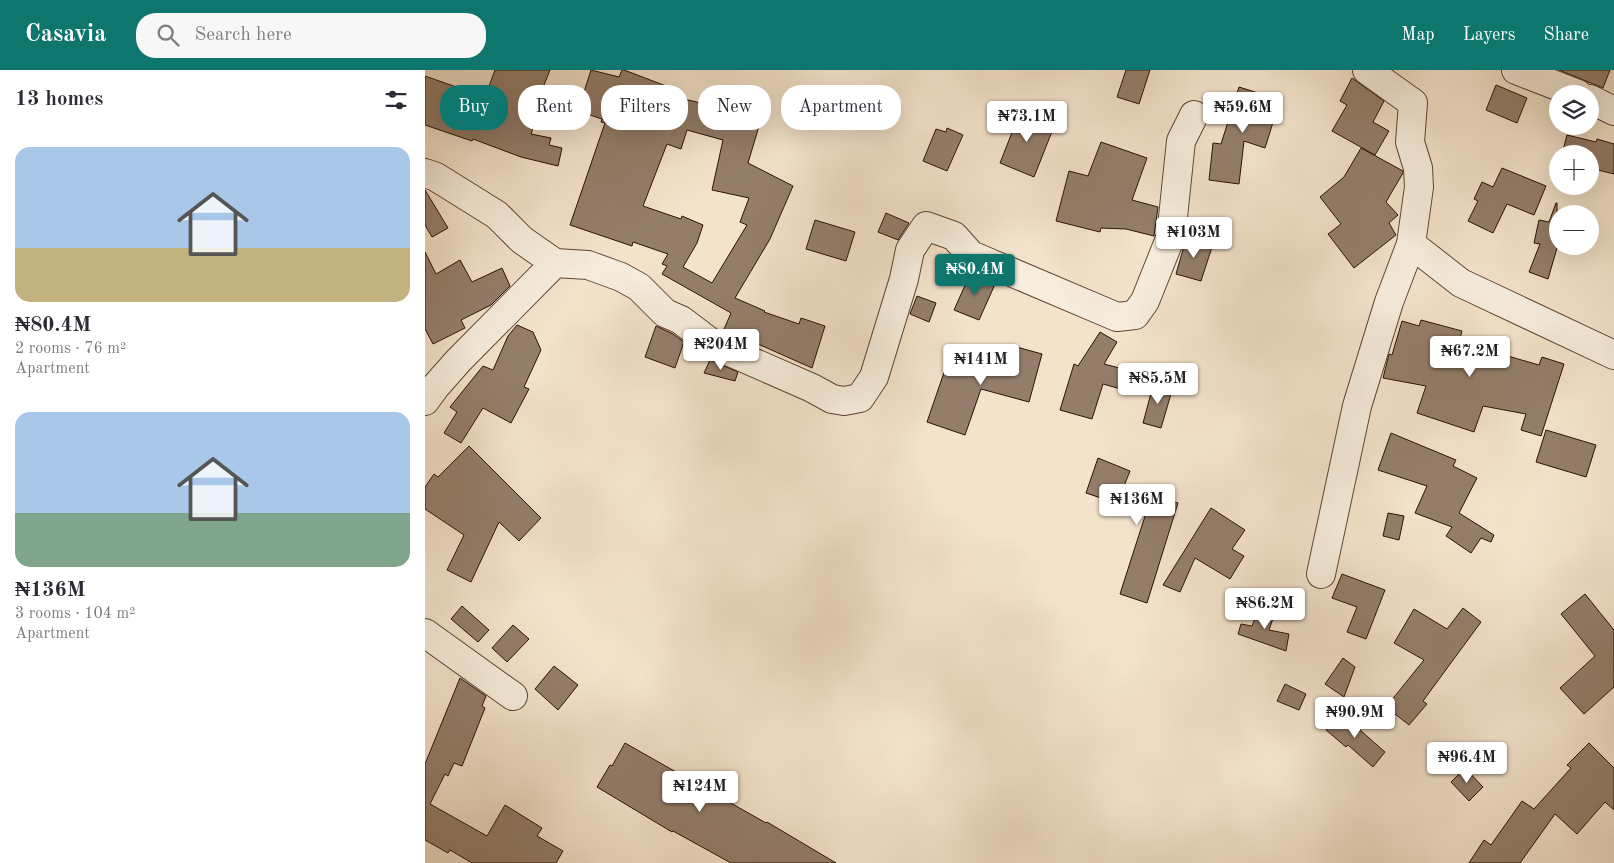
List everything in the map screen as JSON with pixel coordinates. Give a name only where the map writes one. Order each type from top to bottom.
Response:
[{"type":"street","points":[[1321,574],[1357,406],[1389,302],[1411,244],[1419,187],[1418,168],[1410,142],[1413,103],[1367,70]]},
{"type":"street","points":[[1516,70],[1555,85]]},
{"type":"street","points":[[1599,104],[1614,111]]},
{"type":"street","points":[[425,173],[436,177],[497,215],[522,240],[555,263],[588,265],[621,277],[639,287],[665,313],[681,320],[714,345],[812,388],[832,399],[844,401],[861,398],[874,377],[910,250],[926,226],[954,236],[971,255],[1117,318],[1135,315],[1145,301],[1171,236],[1181,141],[1194,115]]},
{"type":"street","points":[[1411,244],[1461,283],[1614,354]]},
{"type":"street","points":[[425,402],[435,386],[458,361],[555,263]]},
{"type":"street","points":[[425,632],[513,696]]},
{"type":"building","points":[[495,70],[550,70],[544,85],[518,85],[518,130],[532,130],[531,134],[551,138],[549,145],[562,148],[558,166],[521,157],[473,139],[472,141],[425,125],[425,76],[451,85],[440,85],[440,130],[508,130],[508,85],[489,85]]},
{"type":"building","points":[[591,70],[619,77],[622,70],[624,70],[663,85],[601,85],[601,119],[591,115],[591,85],[586,85]]},
{"type":"building","points":[[1126,70],[1150,70],[1139,104],[1117,97]]},
{"type":"building","points":[[1559,70],[1610,70],[1603,88]]},
{"type":"building","points":[[1352,78],[1384,101],[1373,122],[1389,131],[1375,155],[1332,131],[1347,105],[1340,101]]},
{"type":"building","points":[[1496,85],[1527,98],[1517,123],[1486,110]]},
{"type":"building","points":[[1239,87],[1280,100],[1265,148],[1244,141],[1239,184],[1209,180],[1213,143],[1221,144]]},
{"type":"building","points":[[688,100],[698,102],[698,130],[758,130],[748,163],[793,186],[770,239],[735,298],[764,312],[799,324],[801,318],[825,326],[812,368],[724,329],[731,313],[662,274],[667,266],[662,264],[668,254],[633,242],[632,246],[570,225],[603,130],[687,130],[688,130]],"holes":[[[687,130],[723,140],[712,190],[749,198],[740,222],[747,225],[712,283],[683,267],[697,243],[703,225],[682,216],[681,219],[643,206],[667,144],[681,149]]]},
{"type":"building","points":[[1016,109],[1055,124],[1034,177],[1000,163],[1013,130],[1009,129]]},
{"type":"building","points":[[947,128],[963,135],[947,171],[923,161],[936,129],[946,132]]},
{"type":"building","points":[[1567,135],[1596,142],[1597,139],[1614,144],[1614,174],[1599,170],[1599,145],[1564,145]]},
{"type":"building","points":[[1101,142],[1147,158],[1132,200],[1158,207],[1154,236],[1126,229],[1101,228],[1100,232],[1056,221],[1069,171],[1088,176]]},
{"type":"building","points":[[1361,148],[1403,171],[1403,173],[1386,202],[1398,215],[1389,223],[1396,235],[1354,268],[1328,234],[1341,224],[1320,197],[1344,177]]},
{"type":"building","points":[[1502,168],[1546,186],[1534,215],[1507,204],[1493,233],[1468,221],[1478,201],[1474,199],[1482,182],[1493,187]]},
{"type":"building","points":[[425,190],[448,228],[432,237],[425,225]]},
{"type":"building","points":[[886,213],[909,223],[898,240],[878,232]]},
{"type":"building","points":[[815,220],[855,232],[846,261],[806,249]]},
{"type":"building","points":[[1539,220],[1549,222],[1549,255],[1555,255],[1548,279],[1529,272],[1540,244],[1534,243]]},
{"type":"building","points":[[1187,236],[1213,244],[1201,281],[1176,274]]},
{"type":"building","points":[[425,252],[436,274],[460,260],[472,282],[502,268],[510,286],[491,305],[461,320],[465,328],[433,344],[425,329]]},
{"type":"building","points":[[971,272],[996,282],[979,320],[954,310]]},
{"type":"building","points":[[917,296],[936,303],[929,322],[910,314]]},
{"type":"building","points":[[1421,320],[1462,331],[1459,342],[1539,365],[1542,357],[1564,364],[1541,436],[1521,430],[1526,414],[1483,406],[1474,432],[1417,413],[1426,386],[1383,378],[1389,354],[1392,355],[1402,321],[1419,326]]},
{"type":"building","points":[[517,325],[533,332],[541,350],[524,387],[529,389],[511,423],[483,408],[461,443],[444,433],[457,412],[450,407],[483,366],[493,370],[508,336]]},
{"type":"building","points":[[656,326],[684,342],[675,368],[645,357]]},
{"type":"building","points":[[1100,332],[1117,342],[1104,364],[1127,370],[1121,389],[1103,384],[1092,419],[1060,410],[1074,364],[1078,366]]},
{"type":"building","points":[[1013,346],[1042,354],[1029,402],[981,389],[965,435],[927,422],[951,352],[1006,371]]},
{"type":"building","points":[[710,360],[738,372],[735,381],[704,373]]},
{"type":"building","points":[[1154,382],[1173,387],[1161,428],[1143,423]]},
{"type":"building","points":[[1546,430],[1596,445],[1586,477],[1536,462]]},
{"type":"building","points":[[1391,433],[1456,460],[1453,466],[1477,478],[1459,513],[1494,535],[1491,542],[1481,538],[1471,553],[1446,536],[1452,527],[1415,513],[1427,486],[1378,470]]},
{"type":"building","points":[[469,446],[541,518],[519,541],[499,522],[471,582],[447,570],[464,535],[425,509],[425,487],[434,474],[438,477]]},
{"type":"building","points":[[1098,458],[1130,471],[1124,486],[1178,503],[1147,603],[1120,594],[1146,513],[1086,493]]},
{"type":"building","points":[[1211,508],[1245,530],[1232,549],[1244,556],[1230,579],[1195,558],[1180,592],[1163,585]]},
{"type":"building","points":[[1388,513],[1404,516],[1399,540],[1383,536]]},
{"type":"building","points":[[1342,574],[1385,590],[1366,639],[1347,632],[1357,607],[1332,598]]},
{"type":"building","points":[[1585,594],[1614,630],[1614,687],[1584,714],[1560,688],[1595,656],[1561,614]]},
{"type":"building","points":[[1261,603],[1275,613],[1269,630],[1289,634],[1286,651],[1238,634],[1241,624],[1252,626]]},
{"type":"building","points":[[462,606],[489,630],[478,642],[451,619]]},
{"type":"building","points":[[1463,608],[1481,622],[1423,701],[1427,704],[1409,725],[1386,707],[1424,660],[1394,643],[1414,609],[1447,629]]},
{"type":"building","points":[[513,625],[529,639],[507,662],[492,648]]},
{"type":"building","points":[[1343,658],[1355,667],[1344,697],[1325,684]]},
{"type":"building","points":[[554,666],[578,685],[558,710],[535,689]]},
{"type":"building","points":[[460,678],[486,696],[482,706],[485,708],[462,766],[454,763],[448,776],[445,774],[430,804],[487,836],[505,805],[542,828],[537,836],[563,851],[556,863],[472,863],[450,850],[448,853],[425,840],[425,764]]},
{"type":"building","points":[[1285,684],[1306,694],[1299,710],[1277,701]]},
{"type":"building","points":[[1342,711],[1385,752],[1373,767],[1348,745],[1346,747],[1326,730]]},
{"type":"building","points":[[625,743],[767,822],[836,863],[731,863],[672,832],[597,787]]},
{"type":"building","points":[[1589,743],[1614,768],[1614,810],[1605,802],[1577,834],[1555,814],[1520,863],[1469,863],[1484,840],[1491,845],[1522,801],[1534,809],[1571,768],[1567,765]]},
{"type":"building","points":[[1465,768],[1483,787],[1469,801],[1451,782]]}]
